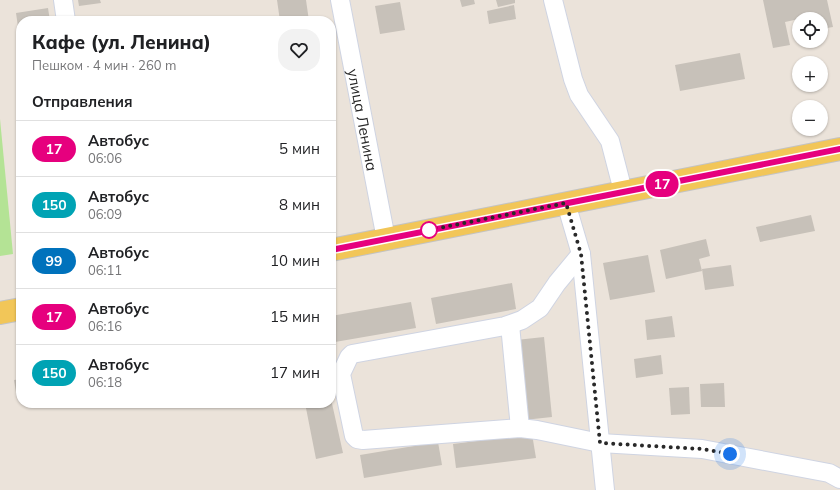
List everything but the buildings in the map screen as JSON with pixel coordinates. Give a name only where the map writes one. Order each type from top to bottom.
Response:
[{"type":"main road","points":[[336,249],[840,149]]},
{"type":"main road","points":[[0,312],[16,310]]},
{"type":"street","points":[[63,0],[65,16]]},
{"type":"street","name":"улица Ленина","points":[[340,0],[386,239]]},
{"type":"street","points":[[553,0],[577,90],[610,141],[623,191]]},
{"type":"street","points":[[566,203],[581,254],[605,490]]},
{"type":"street","points":[[581,254],[556,283],[540,308],[522,320],[510,325],[352,354],[341,374],[354,436],[363,440],[520,428],[600,443],[702,449],[829,473],[840,479]]},
{"type":"street","points":[[510,325],[520,428]]},
{"type":"green space","points":[[0,119],[13,254],[0,256]]},
{"type":"bus line","name":"17","points":[[336,249],[840,149]]},
{"type":"route","points":[[429,230],[566,203],[581,254],[600,443],[702,449],[730,454]]}]
